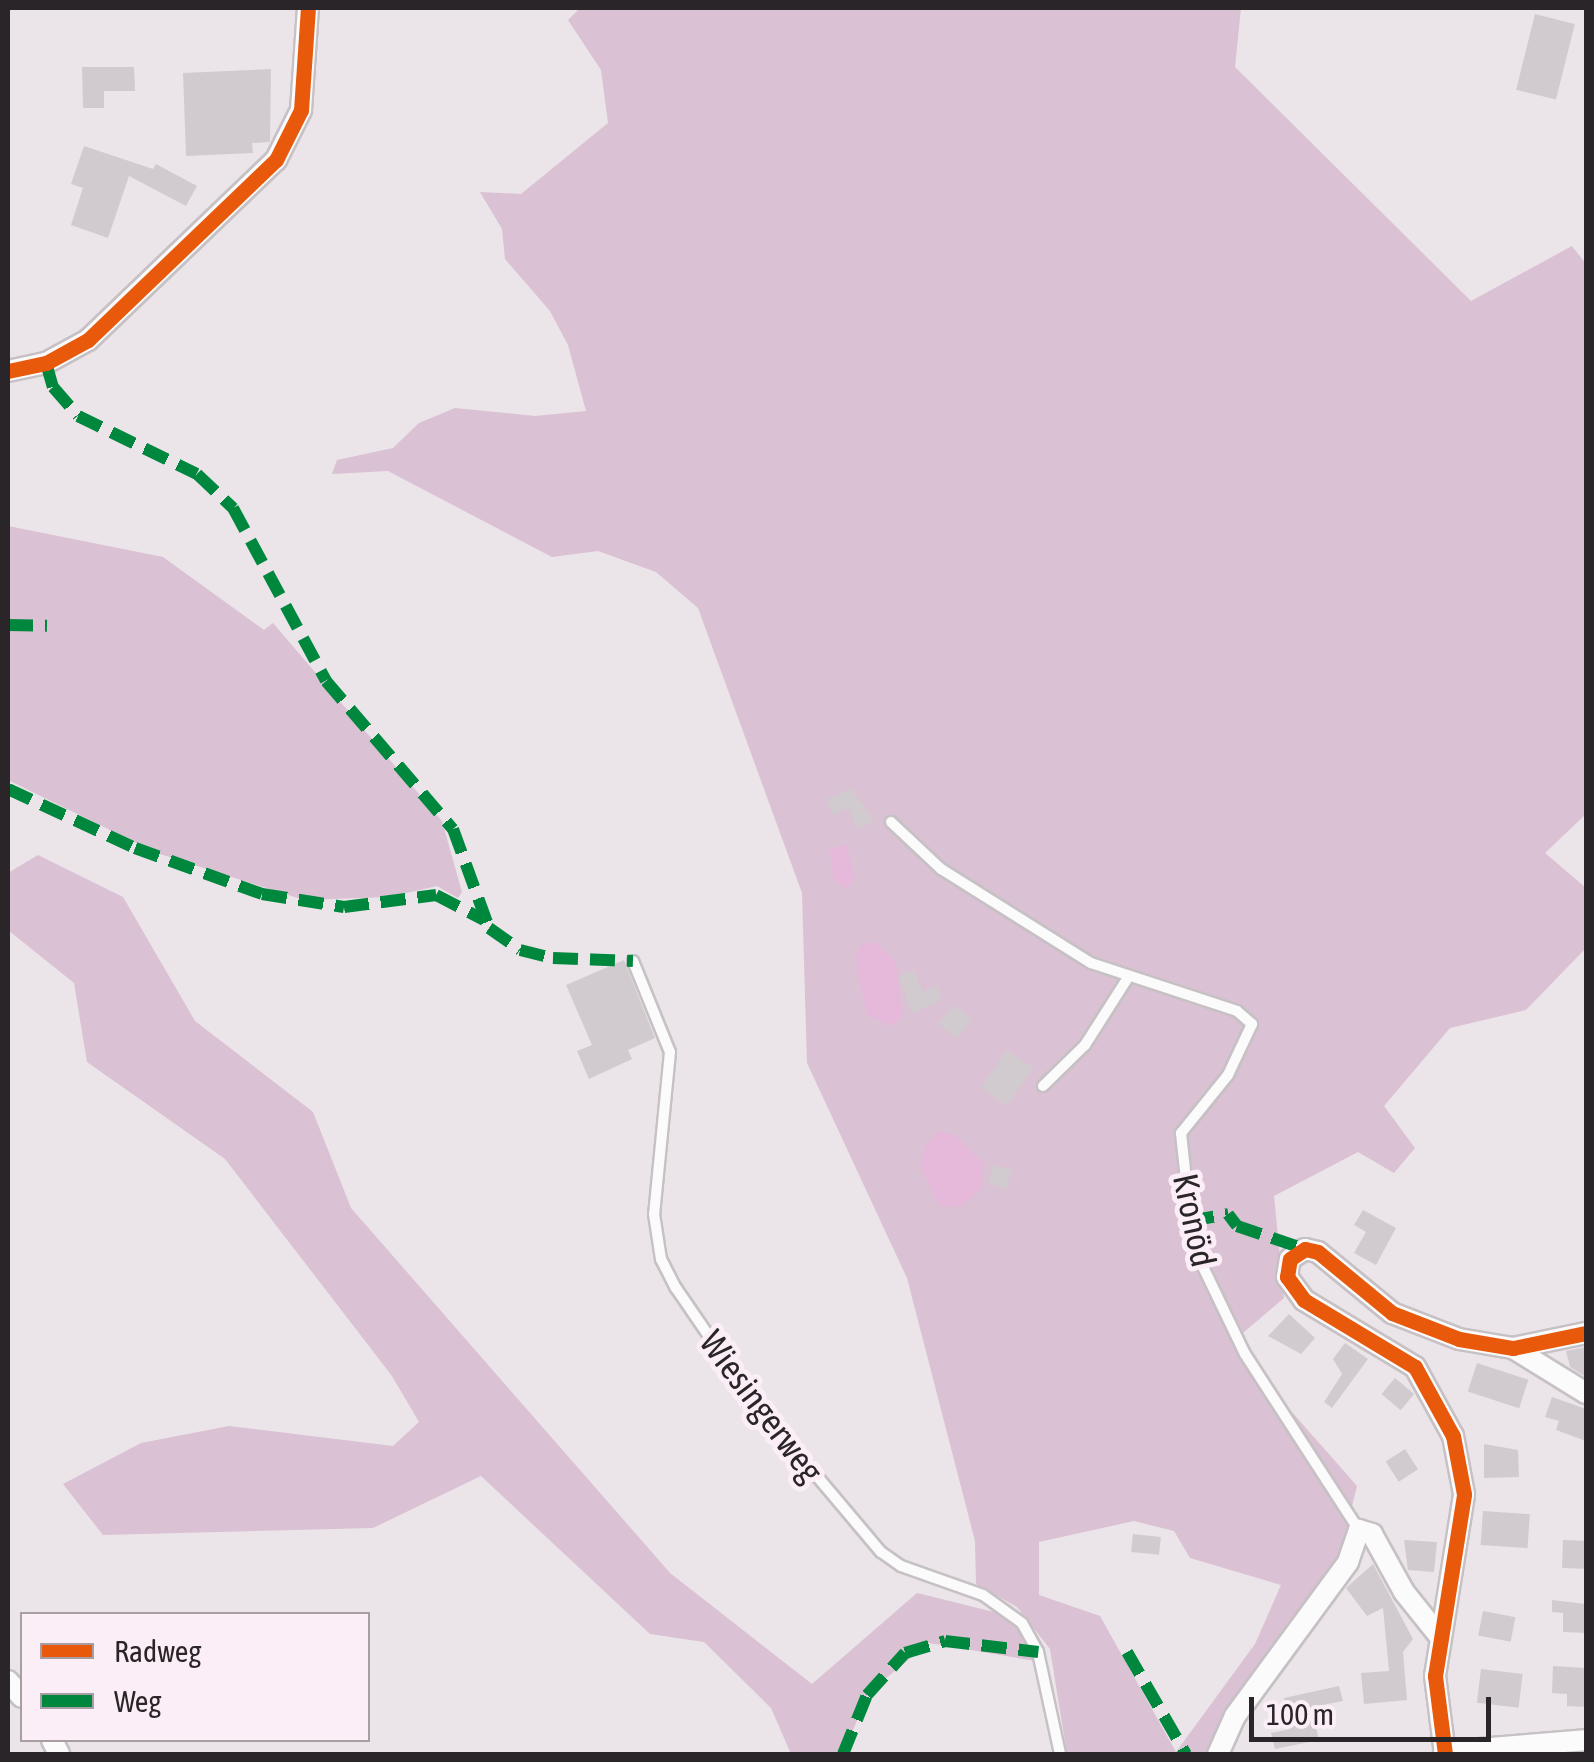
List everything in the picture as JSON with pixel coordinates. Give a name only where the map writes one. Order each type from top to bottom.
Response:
[{"type":"street","points":[[8,371],[46,364],[88,340],[276,160],[302,110],[308,8]]},
{"type":"street","points":[[1586,1333],[1513,1348],[1459,1340],[1392,1313],[1312,1248],[1290,1258],[1287,1277],[1304,1300],[1415,1367],[1453,1436],[1462,1466],[1462,1532],[1440,1637],[1435,1710],[1444,1753],[1586,1740]]},
{"type":"street","points":[[1513,1348],[1586,1393]]},
{"type":"street","points":[[1218,1754],[1235,1716],[1348,1562],[1360,1530],[1372,1534],[1404,1592],[1440,1637]]},
{"type":"lane","name":"Kronöd","points":[[891,822],[941,869],[1090,963],[1237,1012],[1252,1024],[1228,1074],[1181,1133],[1193,1246],[1244,1354],[1360,1530]]},
{"type":"lane","name":"Wiesingerweg","points":[[633,961],[670,1052],[654,1214],[661,1259],[676,1288],[752,1399],[881,1552],[914,1572],[983,1595],[1022,1623],[1038,1652],[1060,1754]]},
{"type":"lane","points":[[1043,1086],[1085,1045],[1129,976]]},
{"type":"shaded area","points":[[580,8],[1241,8],[1235,67],[1471,301],[1572,246],[1586,264],[1586,814],[1545,853],[1586,888],[1586,948],[1526,1010],[1450,1028],[1384,1106],[1415,1148],[1394,1173],[1358,1152],[1274,1196],[1284,1298],[1231,1343],[1357,1486],[1340,1555],[1219,1723],[1210,1754],[1067,1754],[1050,1649],[1017,1607],[976,1584],[975,1541],[907,1278],[807,1063],[802,893],[698,608],[656,572],[598,551],[552,557],[388,471],[332,474],[337,460],[393,448],[419,423],[455,408],[535,416],[586,411],[568,345],[550,311],[505,259],[502,229],[480,192],[521,194],[608,123],[601,70],[568,20]],"holes":[[[1134,1521],[1174,1531],[1190,1558],[1281,1585],[1255,1644],[1176,1752],[1100,1616],[1039,1595],[1039,1542]]]},
{"type":"shaded area","points":[[8,526],[163,557],[264,630],[273,623],[442,821],[462,892],[458,898],[437,886],[389,897],[304,900],[157,853],[8,780]]},
{"type":"shaded area","points":[[846,844],[855,875],[848,889],[835,883],[829,850]]},
{"type":"shaded area","points":[[38,855],[123,897],[195,1021],[313,1112],[351,1208],[670,1573],[812,1684],[917,1593],[998,1613],[1022,1633],[1035,1661],[929,1643],[869,1692],[843,1754],[791,1754],[771,1708],[704,1642],[650,1634],[481,1476],[373,1528],[103,1535],[63,1484],[141,1443],[229,1426],[393,1446],[419,1422],[392,1376],[225,1159],[87,1062],[74,983],[8,930],[8,873]]},
{"type":"shaded area","points":[[875,942],[896,962],[902,1017],[892,1026],[868,1015],[859,982],[856,956],[862,944]]},
{"type":"shaded area","points":[[940,1131],[956,1136],[983,1163],[981,1189],[961,1207],[939,1206],[920,1166],[926,1144]]},
{"type":"building","points":[[1535,14],[1575,24],[1556,100],[1516,90]]},
{"type":"building","points":[[82,67],[134,67],[135,91],[104,91],[104,108],[83,108]]},
{"type":"building","points":[[271,69],[270,142],[252,143],[253,153],[186,156],[183,73]]},
{"type":"building","points":[[84,146],[153,169],[156,164],[197,186],[186,206],[129,176],[108,238],[71,225],[83,188],[71,184]]},
{"type":"building","points":[[851,788],[875,821],[858,829],[848,808],[833,815],[826,800]]},
{"type":"building","points":[[624,960],[655,1038],[628,1050],[632,1059],[589,1079],[577,1051],[592,1045],[566,985]]},
{"type":"building","points":[[914,970],[923,992],[937,986],[942,1000],[912,1013],[899,976]]},
{"type":"building","points":[[954,1005],[972,1020],[956,1038],[939,1023]]},
{"type":"building","points":[[1007,1050],[1033,1068],[1007,1106],[981,1088]]},
{"type":"building","points":[[994,1165],[1012,1171],[1006,1189],[988,1183]]},
{"type":"building","points":[[1363,1210],[1396,1228],[1376,1265],[1354,1253],[1366,1232],[1354,1225]]},
{"type":"building","points":[[1289,1314],[1315,1338],[1301,1354],[1268,1336]]},
{"type":"building","points":[[1345,1343],[1368,1359],[1332,1408],[1324,1402],[1342,1374],[1333,1359]]},
{"type":"building","points":[[1586,1347],[1586,1377],[1570,1367],[1566,1351]]},
{"type":"building","points":[[1477,1363],[1528,1380],[1519,1408],[1468,1392]]},
{"type":"building","points":[[1395,1378],[1414,1394],[1401,1410],[1382,1394]]},
{"type":"building","points":[[1552,1397],[1586,1409],[1586,1441],[1556,1430],[1559,1421],[1545,1417]]},
{"type":"building","points":[[1484,1444],[1518,1450],[1519,1477],[1484,1478]]},
{"type":"building","points":[[1405,1449],[1418,1469],[1399,1482],[1386,1462]]},
{"type":"building","points":[[1483,1511],[1530,1514],[1528,1548],[1481,1545]]},
{"type":"building","points":[[1133,1534],[1161,1537],[1159,1555],[1131,1552]]},
{"type":"building","points":[[1404,1540],[1437,1542],[1434,1572],[1408,1570]]},
{"type":"building","points":[[1563,1540],[1586,1541],[1585,1569],[1562,1568]]},
{"type":"building","points":[[1373,1564],[1413,1639],[1403,1652],[1407,1700],[1364,1704],[1361,1673],[1389,1671],[1383,1608],[1367,1616],[1346,1588]]},
{"type":"building","points":[[1552,1600],[1586,1604],[1586,1633],[1563,1632],[1563,1613],[1552,1612]]},
{"type":"building","points":[[1483,1611],[1515,1617],[1511,1642],[1478,1636]]},
{"type":"building","points":[[1553,1666],[1586,1668],[1586,1707],[1567,1706],[1567,1694],[1552,1693]]},
{"type":"building","points":[[1481,1669],[1523,1674],[1519,1708],[1477,1703]]},
{"type":"building","points":[[1339,1686],[1343,1701],[1322,1705],[1326,1725],[1316,1727],[1319,1740],[1275,1749],[1271,1733],[1290,1729],[1284,1698]]},
{"type":"marked path","points":[[46,363],[53,387],[78,416],[197,474],[233,508],[326,681],[453,829],[489,928],[520,950],[553,958],[633,961]]},
{"type":"marked path","points":[[8,625],[47,626]]},
{"type":"marked path","points":[[8,789],[135,848],[262,894],[344,907],[436,895],[484,920]]},
{"type":"marked path","points":[[1189,1221],[1228,1214],[1237,1226],[1305,1249]]},
{"type":"marked path","points":[[843,1754],[867,1695],[905,1653],[945,1641],[1038,1652]]},
{"type":"marked path","points":[[1127,1652],[1186,1754]]},
{"type":"cycle path","points":[[8,371],[46,363],[88,340],[276,160],[301,110],[308,8]]},
{"type":"cycle path","points":[[1445,1754],[1435,1676],[1464,1494],[1453,1436],[1415,1367],[1304,1300],[1287,1277],[1290,1259],[1305,1249],[1318,1252],[1392,1313],[1459,1339],[1513,1348],[1586,1333]]}]
